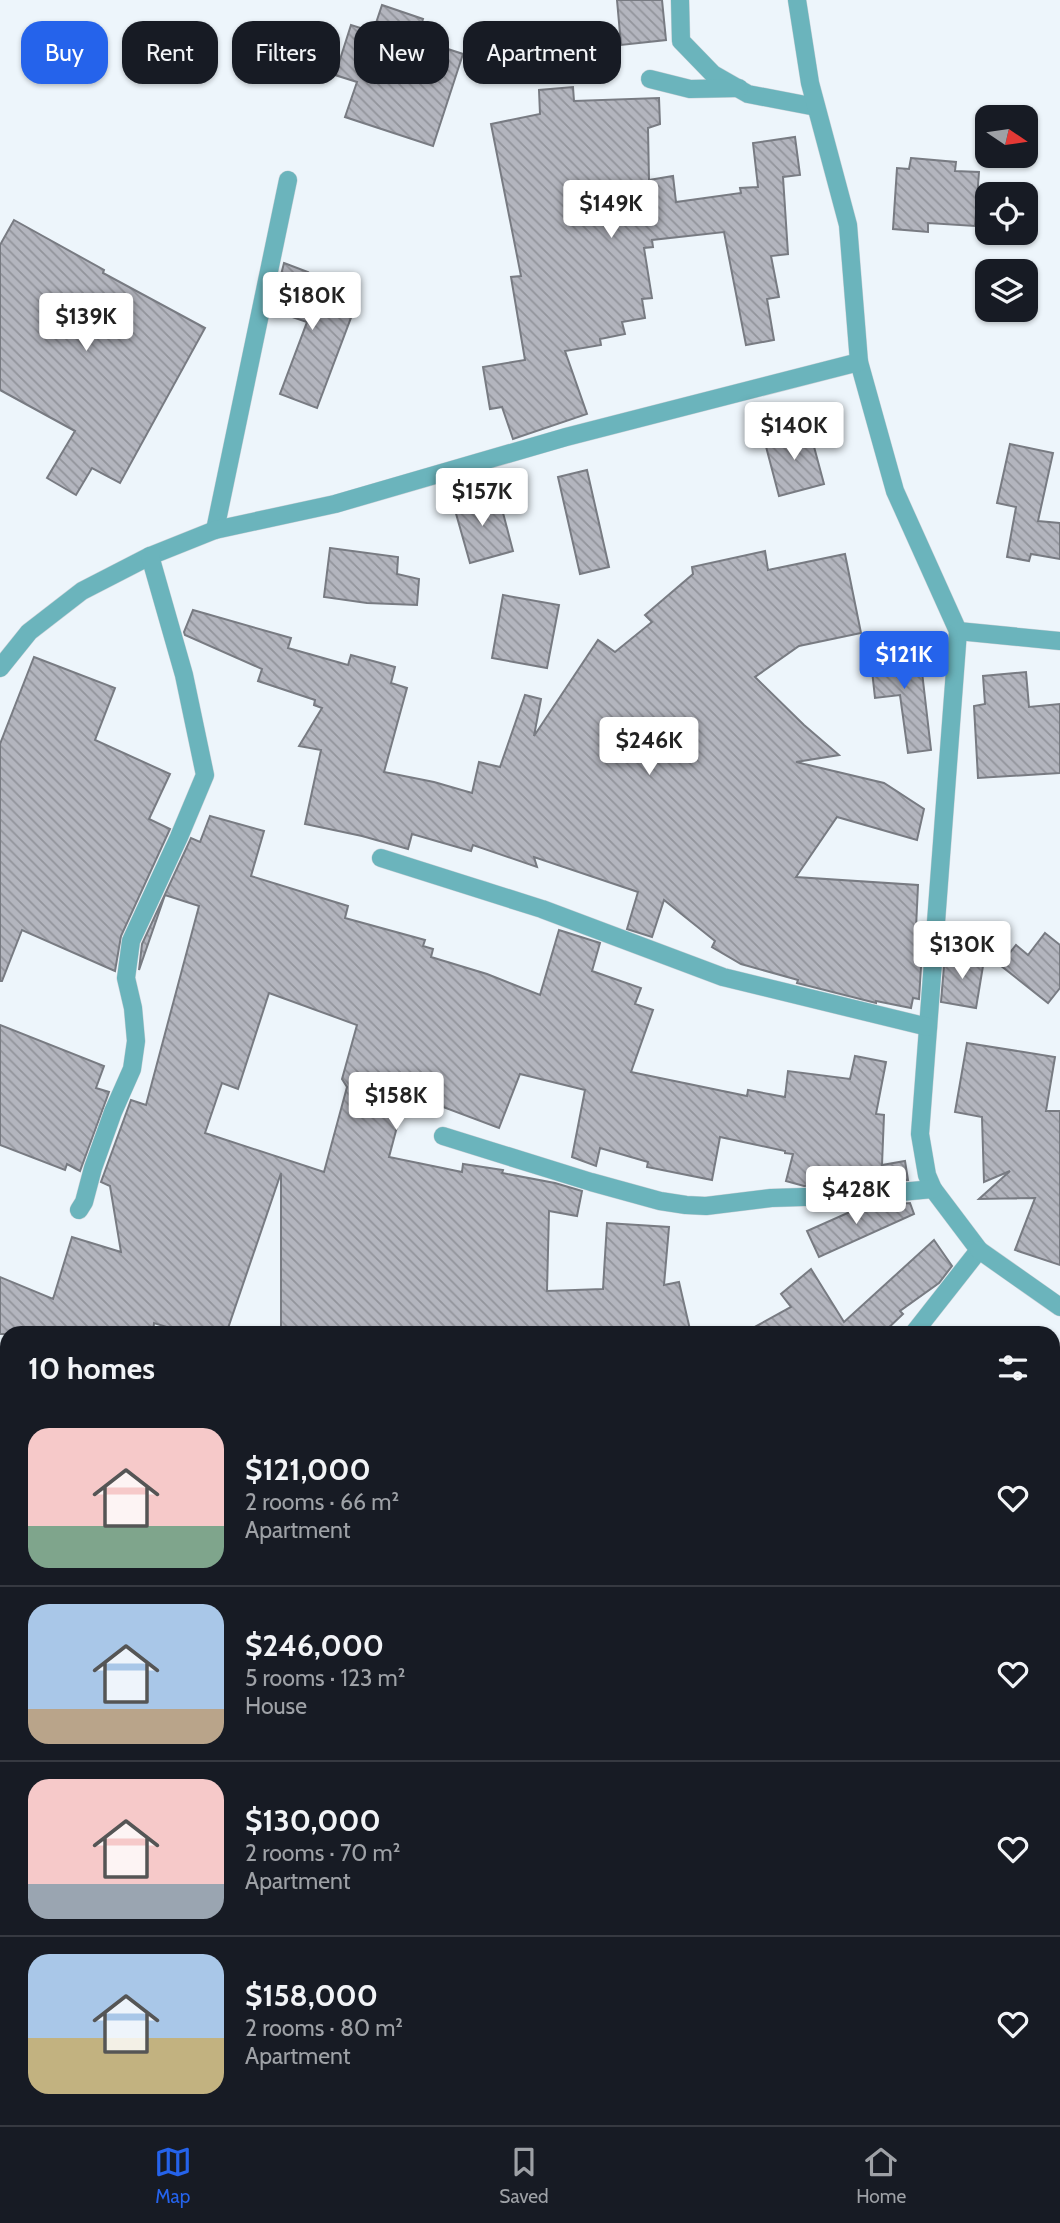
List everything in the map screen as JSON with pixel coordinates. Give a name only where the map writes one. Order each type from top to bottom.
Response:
[{"type":"street","points":[[680,0],[681,41],[713,74],[748,94],[816,107]]},
{"type":"street","points":[[797,0],[810,83],[848,225],[859,362],[895,491],[958,631],[920,1134],[927,1175],[933,1189],[979,1250],[1060,1307]]},
{"type":"street","points":[[650,79],[690,89],[739,88]]},
{"type":"street","points":[[215,530],[288,180]]},
{"type":"street","points":[[0,668],[29,632],[82,591],[150,556],[215,530],[335,504],[566,437],[859,362]]},
{"type":"street","points":[[79,1210],[84,1202],[113,1112],[132,1069],[136,1041],[133,1008],[126,978],[131,942],[205,775],[184,675],[150,556]]},
{"type":"street","points":[[958,631],[1060,641]]},
{"type":"street","points":[[381,858],[542,909],[723,977],[928,1027]]},
{"type":"street","points":[[443,1136],[602,1185],[686,1206],[933,1189]]},
{"type":"street","points":[[919,1326],[979,1250]]},
{"type":"building","points":[[617,0],[662,0],[666,40],[621,45],[621,21]]},
{"type":"building","points":[[382,5],[423,19],[422,21],[377,21]]},
{"type":"building","points":[[351,25],[354,26],[354,81],[340,77],[340,59]]},
{"type":"building","points":[[449,49],[463,54],[433,146],[345,117],[356,84],[449,84]]},
{"type":"building","points":[[573,87],[574,101],[659,98],[660,124],[648,128],[649,180],[673,176],[676,202],[741,193],[740,188],[758,187],[753,143],[795,137],[800,175],[783,177],[788,254],[771,256],[779,297],[767,299],[774,340],[746,345],[724,232],[652,240],[653,247],[644,248],[652,298],[642,299],[645,318],[622,322],[625,334],[600,339],[601,345],[565,351],[587,414],[513,439],[502,407],[490,409],[483,367],[525,360],[511,277],[521,276],[491,124],[540,114],[539,90]]},
{"type":"building","points":[[911,158],[956,162],[955,171],[979,172],[978,182],[975,182],[975,226],[928,223],[928,232],[893,229],[897,168],[909,169]]},
{"type":"building","points":[[14,220],[104,270],[103,273],[205,328],[120,483],[92,468],[76,495],[47,478],[75,431],[0,390],[0,245]]},
{"type":"building","points":[[284,263],[308,272],[305,280],[358,299],[317,408],[280,394],[307,322],[272,310]]},
{"type":"building","points":[[809,428],[824,484],[779,496],[764,439]]},
{"type":"building","points":[[1010,444],[1053,453],[1038,521],[1060,523],[1060,559],[1031,554],[1029,561],[1007,557],[1016,507],[997,503]]},
{"type":"building","points":[[587,470],[609,567],[580,574],[558,477]]},
{"type":"building","points":[[488,493],[493,512],[502,509],[513,551],[470,563],[453,503]]},
{"type":"building","points":[[330,548],[398,557],[397,574],[419,579],[417,605],[367,603],[324,597]]},
{"type":"building","points":[[765,551],[768,570],[845,554],[861,633],[799,646],[755,677],[839,755],[796,762],[884,783],[924,809],[917,840],[837,817],[796,877],[918,885],[915,950],[922,951],[919,999],[913,998],[911,1008],[876,1003],[797,983],[798,980],[741,964],[712,947],[715,941],[664,900],[652,937],[627,929],[638,892],[534,857],[537,867],[473,845],[471,851],[412,834],[408,849],[305,824],[321,750],[299,746],[322,708],[314,705],[315,700],[258,681],[262,669],[185,635],[184,632],[193,610],[291,638],[288,648],[348,665],[351,655],[395,667],[391,683],[407,688],[384,772],[472,793],[479,762],[500,767],[525,695],[541,699],[534,736],[598,640],[615,652],[652,622],[645,615],[693,574],[692,567]]},
{"type":"building","points":[[503,595],[559,605],[547,668],[492,658]]},
{"type":"building","points":[[919,646],[931,750],[908,753],[900,695],[875,698],[870,652]]},
{"type":"building","points":[[34,657],[115,688],[95,740],[170,774],[149,819],[170,829],[121,936],[115,971],[22,930],[0,981],[0,744]]},
{"type":"building","points":[[1026,672],[1029,707],[1060,704],[1060,773],[978,778],[974,706],[985,704],[983,676]]},
{"type":"building","points":[[210,816],[264,831],[251,876],[348,906],[345,918],[425,940],[423,946],[433,949],[431,957],[487,974],[540,995],[559,930],[600,943],[592,971],[641,988],[635,1004],[653,1010],[631,1072],[747,1096],[748,1090],[785,1097],[788,1071],[850,1079],[855,1056],[886,1062],[876,1114],[884,1115],[882,1165],[905,1161],[908,1180],[804,1186],[786,1181],[793,1154],[720,1137],[712,1180],[647,1167],[648,1162],[600,1148],[596,1166],[572,1157],[585,1090],[520,1074],[499,1128],[406,1093],[389,1157],[462,1172],[463,1164],[503,1170],[502,1173],[582,1191],[577,1216],[549,1211],[547,1291],[603,1289],[607,1223],[669,1227],[664,1285],[679,1282],[689,1326],[281,1326],[281,1173],[229,1326],[164,1326],[154,1323],[154,1326],[0,1326],[0,1277],[53,1299],[72,1237],[121,1252],[110,1186],[101,1182],[131,1100],[146,1105],[199,906],[165,895],[139,970],[142,944],[191,838],[200,842]],"holes":[[[269,993],[357,1025],[342,1079],[347,1087],[324,1172],[205,1133],[222,1083],[238,1089]]]},
{"type":"building","points":[[1045,933],[1060,945],[1060,988],[1048,1003],[1000,965],[1016,945],[1028,955]]},
{"type":"building","points":[[945,954],[984,960],[976,1008],[941,1002]]},
{"type":"building","points":[[0,1025],[104,1066],[96,1088],[109,1092],[80,1171],[67,1164],[65,1170],[0,1145]]},
{"type":"building","points":[[967,1043],[1055,1057],[1046,1111],[1060,1111],[1060,1265],[1015,1250],[1035,1198],[979,1199],[1010,1171],[984,1182],[982,1117],[955,1112]]},
{"type":"building","points":[[910,1203],[914,1214],[819,1257],[807,1231],[861,1207]]},
{"type":"building","points":[[934,1240],[952,1266],[939,1283],[900,1311],[903,1314],[890,1326],[757,1326],[791,1307],[781,1294],[811,1269],[844,1322]]}]
